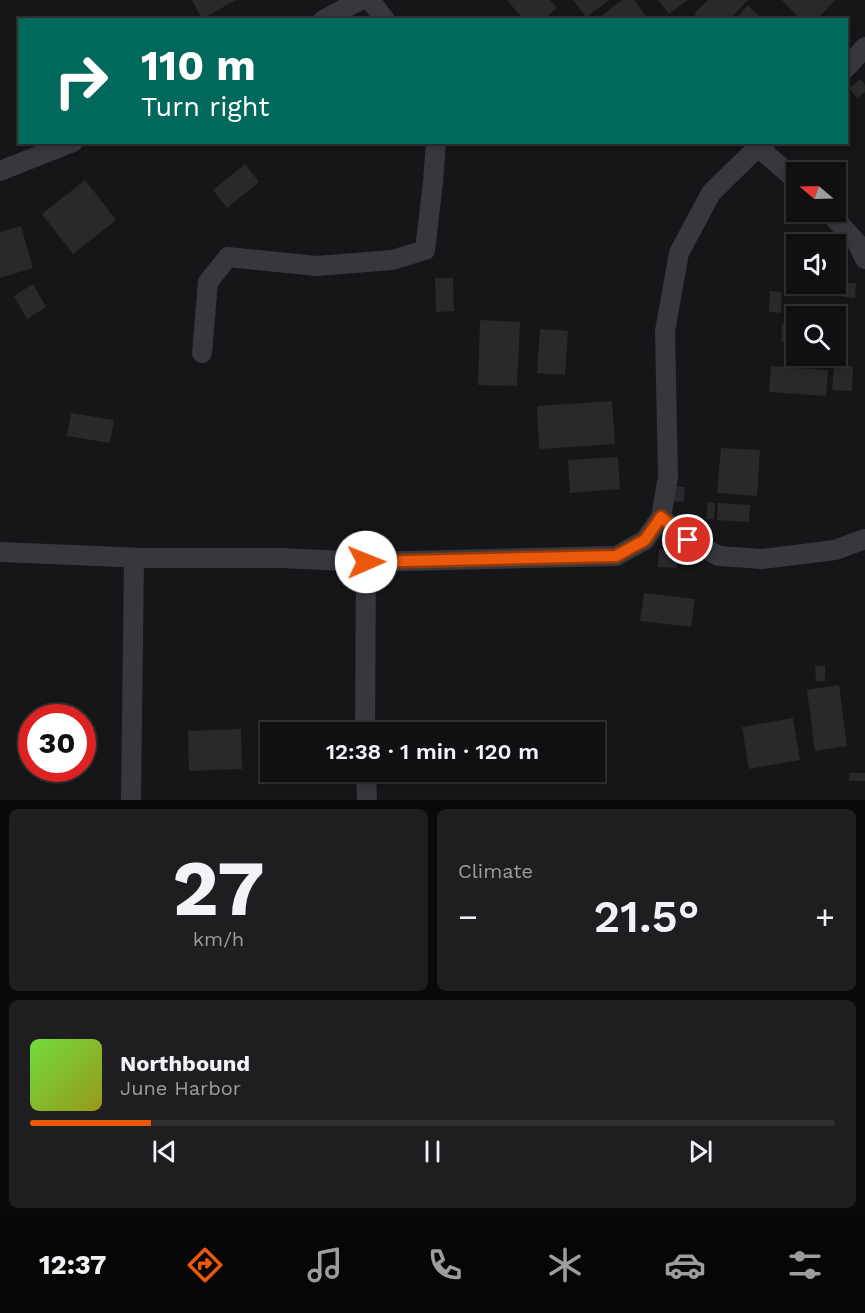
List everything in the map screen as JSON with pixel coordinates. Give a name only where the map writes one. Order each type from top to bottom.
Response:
[{"type":"street","points":[[331,10],[361,0]]},
{"type":"street","points":[[370,0],[384,18]]},
{"type":"street","points":[[848,66],[865,47]]},
{"type":"street","points":[[0,171],[68,144]]},
{"type":"street","points":[[201,353],[208,282],[228,257],[317,266],[392,260],[424,250],[436,144]]},
{"type":"street","points":[[0,552],[134,558],[281,558],[366,562],[616,556],[645,540],[661,517],[668,477],[665,331],[679,253],[711,193],[762,145],[786,170]]},
{"type":"street","points":[[838,222],[857,243],[865,259]]},
{"type":"street","points":[[661,517],[688,540],[719,556],[762,559],[835,550],[865,539]]},
{"type":"street","points":[[131,800],[134,558]]},
{"type":"street","points":[[365,722],[366,562]]},
{"type":"street","points":[[366,782],[367,800]]},
{"type":"building","points":[[192,0],[236,0],[204,18],[201,18]]},
{"type":"building","points":[[507,0],[550,0],[557,8],[545,18],[522,18]]},
{"type":"building","points":[[573,0],[609,0],[586,17]]},
{"type":"building","points":[[622,0],[634,0],[646,16],[644,18],[599,18]]},
{"type":"building","points":[[658,0],[688,0],[669,14]]},
{"type":"building","points":[[708,0],[748,0],[731,18],[697,18],[694,14]]},
{"type":"building","points":[[782,0],[835,0],[818,18],[799,18]]},
{"type":"building","points":[[748,5],[761,18],[737,18]]},
{"type":"building","points":[[861,79],[865,85],[865,92],[857,98],[849,88]]},
{"type":"building","points":[[245,164],[259,182],[227,208],[213,190]]},
{"type":"building","points":[[85,180],[116,220],[73,254],[42,214]]},
{"type":"building","points":[[21,226],[33,268],[0,278],[0,232]]},
{"type":"building","points":[[435,278],[453,278],[454,311],[436,312]]},
{"type":"building","points":[[846,283],[856,283],[855,298],[843,297],[843,294],[846,294]]},
{"type":"building","points":[[33,284],[46,307],[27,319],[14,296]]},
{"type":"building","points":[[770,291],[782,292],[781,313],[769,312]]},
{"type":"building","points":[[480,320],[520,322],[517,386],[478,385]]},
{"type":"building","points":[[782,323],[786,323],[786,342],[781,342]]},
{"type":"building","points":[[540,329],[568,331],[565,375],[537,373]]},
{"type":"building","points":[[771,366],[828,370],[826,396],[769,392]]},
{"type":"building","points":[[834,366],[853,366],[852,391],[832,390]]},
{"type":"building","points":[[612,401],[615,444],[539,449],[537,406]]},
{"type":"building","points":[[71,413],[114,420],[110,443],[67,436]]},
{"type":"building","points":[[721,448],[760,450],[757,496],[717,493]]},
{"type":"building","points":[[618,457],[620,489],[570,493],[568,460]]},
{"type":"building","points":[[671,486],[685,487],[684,502],[670,501]]},
{"type":"building","points":[[708,502],[715,503],[714,519],[706,519]]},
{"type":"building","points":[[718,503],[750,505],[749,522],[717,520]]},
{"type":"building","points":[[659,549],[678,550],[677,568],[658,567]]},
{"type":"building","points":[[644,593],[695,599],[691,627],[640,621]]},
{"type":"building","points":[[815,666],[825,666],[825,681],[816,681]]},
{"type":"building","points":[[839,685],[847,746],[815,751],[807,690]]},
{"type":"building","points":[[793,718],[800,760],[749,769],[742,727]]},
{"type":"building","points":[[241,729],[242,769],[189,771],[188,731]]},
{"type":"building","points":[[849,773],[865,773],[865,781],[849,781]]},
{"type":"route","points":[[366,562],[616,556],[645,540],[661,517],[688,540]]}]
